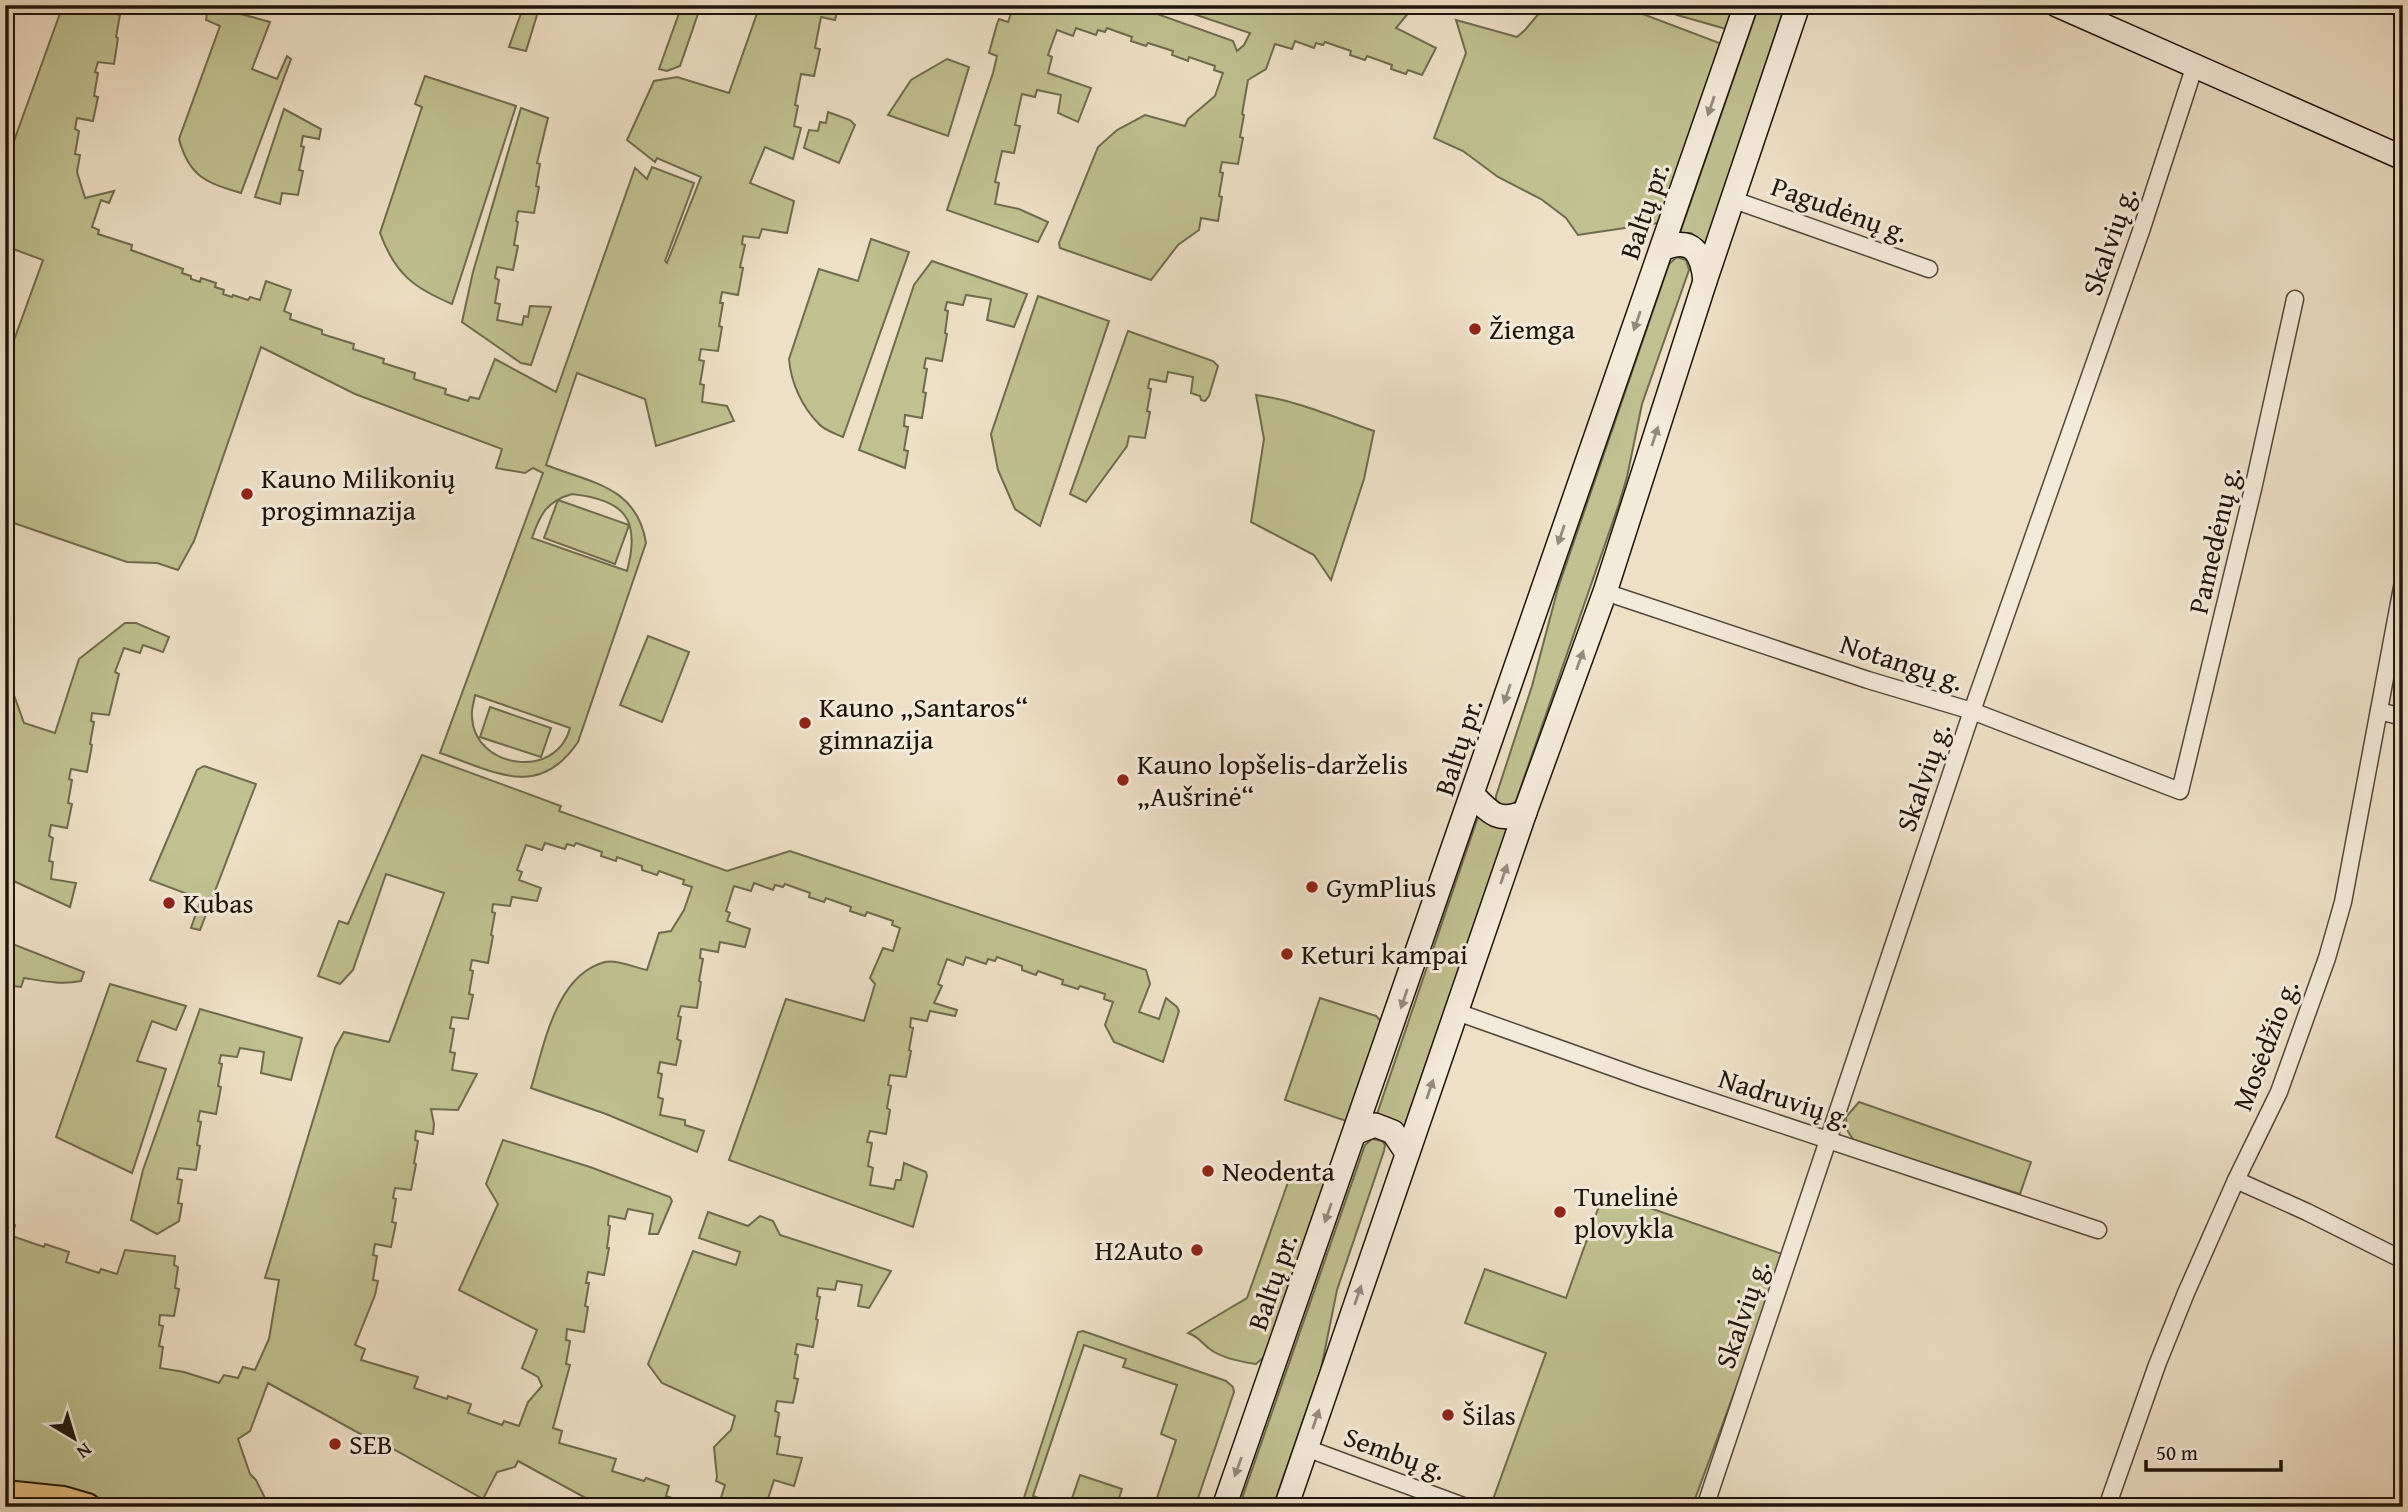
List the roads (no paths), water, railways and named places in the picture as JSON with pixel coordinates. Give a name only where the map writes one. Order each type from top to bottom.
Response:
[{"type":"main road","name":"Baltų pr.","points":[[1224,1507],[1357,1132],[1746,5]]},
{"type":"main road","points":[[1286,1507],[1525,812],[1605,592],[1705,281],[1798,5]]},
{"type":"main road","points":[[2057,5],[2403,158]]},
{"type":"main road","points":[[1662,249],[1673,244],[1692,247],[1703,263],[1705,281]]},
{"type":"main road","points":[[1473,795],[1493,814],[1503,818],[1525,812]]},
{"type":"main road","points":[[1357,1132],[1375,1125],[1393,1132],[1407,1153]]},
{"type":"main road","points":[[5,1494],[63,1500],[87,1507]]},
{"type":"street","name":"Skalvių g.","points":[[1705,1507],[1972,711],[2141,231],[2195,65]]},
{"type":"street","name":"Pagudėnų g.","points":[[1734,200],[1929,269]]},
{"type":"street","name":"Pamedėnų g.","points":[[2180,792],[2253,489],[2295,299]]},
{"type":"street","name":"Mosėdžio g.","points":[[2107,1507],[2172,1329],[2236,1180],[2279,1092],[2328,958],[2343,902],[2403,582]]},
{"type":"street","name":"Notangų g.","points":[[1605,592],[1868,680],[1972,711],[2180,792]]},
{"type":"street","points":[[2379,711],[2403,717]]},
{"type":"street","name":"Nadruvių g.","points":[[1457,1012],[1645,1079],[2098,1230]]},
{"type":"street","points":[[2236,1180],[2403,1260]]},
{"type":"street","name":"Sembų g.","points":[[1306,1448],[1466,1507]]},
{"type":"place","name":"Žiemga","points":[[1475,329]]},
{"type":"place","name":"Kauno Milikonių progimnazija","points":[[247,494]]},
{"type":"place","name":"Kauno „Santaros“ gimnazija","points":[[805,723]]},
{"type":"place","name":"Kauno lopšelis-darželis „Aušrinė“","points":[[1123,780]]},
{"type":"place","name":"GymPlius","points":[[1312,887]]},
{"type":"place","name":"Kubas","points":[[169,903]]},
{"type":"place","name":"Keturi kampai","points":[[1287,954]]},
{"type":"place","name":"Neodenta","points":[[1208,1171]]},
{"type":"place","name":"Tunelinė plovykla","points":[[1560,1212]]},
{"type":"place","name":"H2Auto","points":[[1197,1250]]},
{"type":"place","name":"Šilas","points":[[1448,1415]]},
{"type":"place","name":"SEB","points":[[335,1444]]}]
